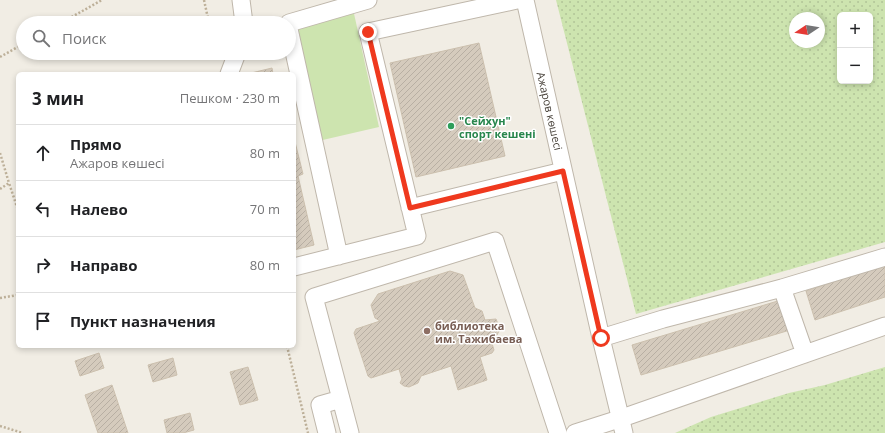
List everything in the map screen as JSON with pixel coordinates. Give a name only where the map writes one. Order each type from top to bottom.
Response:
[{"type":"street","points":[[241,0],[243,16]]},
{"type":"street","points":[[296,21],[368,0]]},
{"type":"street","points":[[296,267],[416,236],[368,32],[517,0]]},
{"type":"street","name":"Ажаров көшесі","points":[[525,0],[601,338],[623,426]]},
{"type":"street","points":[[231,72],[235,60]]},
{"type":"street","points":[[296,60],[339,256]]},
{"type":"street","points":[[410,208],[563,171]]},
{"type":"street","points":[[350,433],[314,297],[495,241],[558,433]]},
{"type":"street","points":[[601,338],[663,319],[782,288],[885,257]]},
{"type":"street","points":[[782,288],[805,354]]},
{"type":"street","points":[[575,433],[623,426],[805,354],[885,326]]},
{"type":"street","points":[[328,433],[320,405],[341,399]]},
{"type":"path","points":[[73,16],[102,0]]},
{"type":"path","points":[[204,0],[207,16]]},
{"type":"path","points":[[0,57],[16,48]]},
{"type":"path","points":[[0,153],[16,204]]},
{"type":"path","points":[[0,189],[9,183]]},
{"type":"path","points":[[0,298],[16,295]]},
{"type":"path","points":[[287,348],[308,433]]},
{"type":"path","points":[[0,426],[23,433]]},
{"type":"green space","points":[[351,0],[379,127],[314,142],[295,60],[296,16],[285,15]]},
{"type":"green space","points":[[556,0],[885,0],[885,242],[636,314]]},
{"type":"green space","points":[[885,367],[885,433],[675,433],[711,417],[789,393],[825,385]]},
{"type":"building","name":"\"Сейхун\" спорт кешені","points":[[479,43],[505,156],[416,177],[390,63]]},
{"type":"building","points":[[272,68],[273,72],[255,72]]},
{"type":"building","points":[[296,146],[303,174],[298,176],[314,245],[296,250]]},
{"type":"building","points":[[885,265],[885,297],[815,320],[806,291]]},
{"type":"building","name":"библиотека им. Тажибаева","points":[[450,271],[463,275],[475,308],[482,311],[485,320],[496,319],[500,329],[497,335],[490,337],[494,350],[492,353],[480,357],[487,380],[458,390],[451,366],[421,376],[418,383],[409,387],[400,383],[402,379],[399,369],[371,378],[368,376],[354,333],[356,329],[380,321],[375,318],[371,305],[378,294]]},
{"type":"building","points":[[781,300],[790,330],[641,375],[632,345]]},
{"type":"building","points":[[99,353],[104,368],[80,376],[75,361]]},
{"type":"building","points":[[173,358],[177,375],[153,382],[148,365]]},
{"type":"building","points":[[248,367],[258,400],[240,405],[230,372]]},
{"type":"building","points":[[112,385],[128,433],[98,433],[85,395]]},
{"type":"building","points":[[190,413],[194,430],[183,433],[167,433],[164,420]]},
{"type":"place","name":"\"Сейхун\" спорт кешені","points":[[451,126]]},
{"type":"place","name":"библиотека им. Тажибаева","points":[[427,331]]},
{"type":"route","points":[[368,32],[410,208],[563,171],[601,338]]}]
